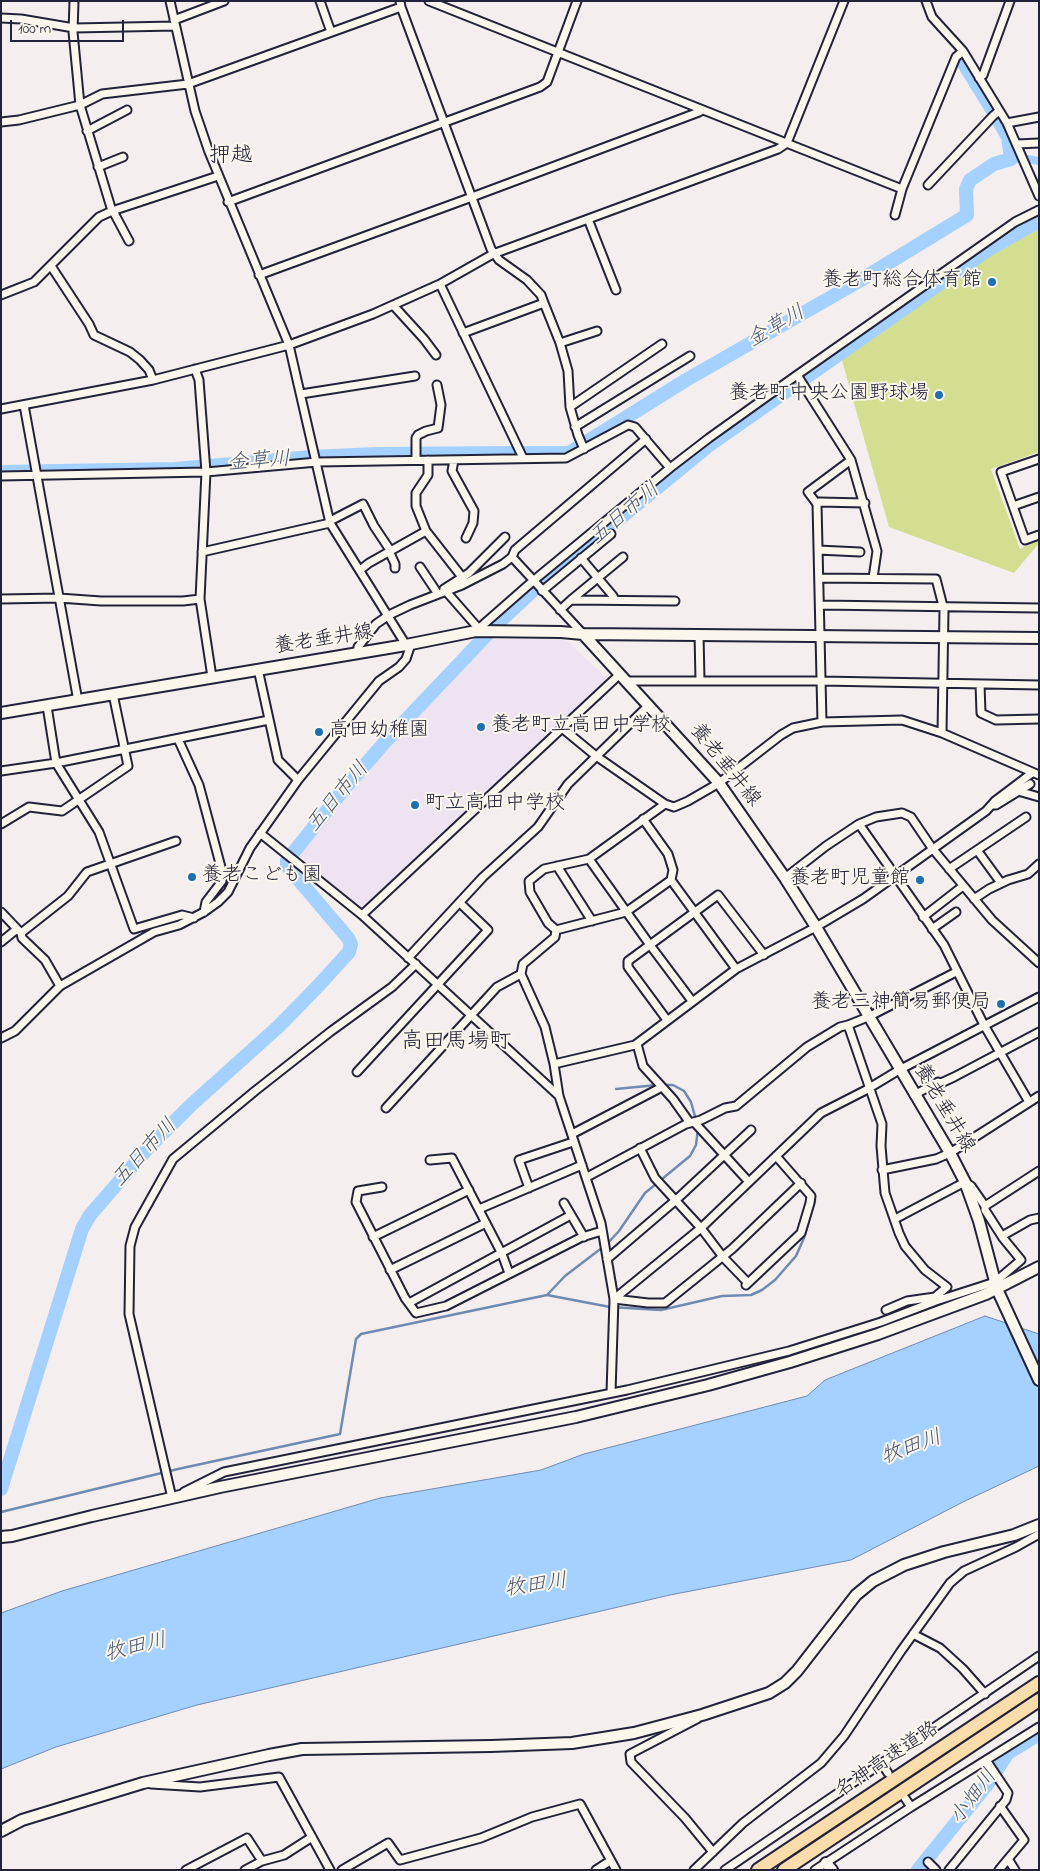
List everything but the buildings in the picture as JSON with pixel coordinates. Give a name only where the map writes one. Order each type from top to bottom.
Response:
[{"type":"highway","name":"名神高速道路","points":[[758,1870],[1039,1683]]},
{"type":"highway","name":"名神高速道路","points":[[784,1870],[1039,1700]]},
{"type":"street","points":[[74,1],[74,55],[80,105],[113,211],[130,241]]},
{"type":"street","points":[[1,1038],[15,1031],[60,986],[154,932],[179,925],[194,918],[218,902],[228,892],[250,848],[298,780],[379,681],[403,663],[409,644],[388,616],[330,522],[289,345],[228,202],[195,111],[170,1]]},
{"type":"street","points":[[1,18],[21,19],[74,28],[175,23],[224,1]]},
{"type":"street","points":[[320,1],[331,32]]},
{"type":"street","points":[[429,1],[444,4],[558,52],[902,189]]},
{"type":"street","points":[[228,202],[540,87],[547,82],[577,1]]},
{"type":"street","points":[[1,409],[153,380],[289,345],[393,306],[440,284],[493,254],[778,149],[787,143],[844,1]]},
{"type":"street","points":[[926,1],[932,17],[962,51],[1007,123],[1039,196]]},
{"type":"street","points":[[979,78],[983,75],[1010,1]]},
{"type":"street","points":[[1,122],[19,120],[80,105],[102,94],[188,84],[331,32],[400,4],[493,254],[527,280],[540,295],[544,303],[560,343],[568,372],[570,407],[575,427],[583,445]]},
{"type":"street","points":[[895,215],[902,189],[956,57],[962,51]]},
{"type":"street","points":[[87,131],[127,110]]},
{"type":"street","points":[[259,275],[472,198],[702,110]]},
{"type":"street","points":[[928,185],[993,116],[1000,111]]},
{"type":"street","points":[[1007,123],[1039,117]]},
{"type":"street","points":[[1017,144],[1039,143]]},
{"type":"street","points":[[98,167],[123,157]]},
{"type":"street","points":[[1,295],[34,282],[99,217],[218,176]]},
{"type":"street","points":[[420,567],[441,593],[481,631],[533,581],[670,468],[796,375],[1015,222],[1039,210]]},
{"type":"street","points":[[588,219],[616,290]]},
{"type":"street","points":[[52,266],[94,335],[130,352],[150,370],[153,380]]},
{"type":"street","points":[[440,284],[523,458]]},
{"type":"street","points":[[463,333],[544,303]]},
{"type":"street","points":[[393,306],[424,339],[436,355]]},
{"type":"street","points":[[560,343],[597,331]]},
{"type":"street","points":[[570,407],[662,344]]},
{"type":"street","points":[[575,427],[690,356]]},
{"type":"street","points":[[195,369],[199,380],[206,472],[200,599],[212,677]]},
{"type":"street","points":[[796,375],[851,460],[865,503],[877,551],[873,578]]},
{"type":"street","points":[[301,394],[415,376]]},
{"type":"street","points":[[416,456],[416,438],[418,435],[438,428],[441,405],[437,385]]},
{"type":"street","points":[[24,405],[78,701]]},
{"type":"street","points":[[1,476],[206,472],[317,462],[416,456],[428,460],[566,458],[583,445],[628,425],[635,426],[670,468]]},
{"type":"street","points":[[357,653],[358,647],[376,624],[388,616],[481,576],[512,557],[515,550],[646,440]]},
{"type":"street","points":[[1039,459],[1001,472],[1025,540],[1039,535]]},
{"type":"street","points":[[428,460],[428,475],[416,493],[416,506],[426,531],[462,577]]},
{"type":"street","points":[[454,460],[452,471],[474,511],[473,523],[466,538]]},
{"type":"street","points":[[822,722],[816,503],[808,492],[851,460]]},
{"type":"street","points":[[1013,506],[1039,497]]},
{"type":"street","points":[[816,503],[865,503]]},
{"type":"street","points":[[202,552],[330,522],[363,504],[389,551],[395,568]]},
{"type":"street","points":[[360,570],[389,551],[426,531]]},
{"type":"street","points":[[542,591],[611,534]]},
{"type":"street","points":[[441,593],[480,563],[505,537]]},
{"type":"street","points":[[818,550],[860,552]]},
{"type":"street","points":[[512,557],[583,634],[1039,638]]},
{"type":"street","points":[[560,610],[623,557]]},
{"type":"street","points":[[581,558],[615,600]]},
{"type":"street","points":[[819,578],[936,579],[944,606],[942,733]]},
{"type":"street","points":[[1,600],[58,598],[101,601],[164,601],[200,599]]},
{"type":"street","points":[[571,600],[675,601]]},
{"type":"street","points":[[820,605],[1039,608]]},
{"type":"street","name":"養老垂井線","points":[[1,714],[481,631],[583,634],[720,783],[816,927],[899,1070],[950,1153],[964,1182],[979,1221],[996,1285],[1039,1380]]},
{"type":"street","points":[[699,634],[700,680]]},
{"type":"street","points":[[258,669],[278,760],[298,780]]},
{"type":"street","points":[[362,915],[562,728],[623,677],[700,680],[1039,685]]},
{"type":"street","points":[[980,684],[981,713],[996,720],[1039,719]]},
{"type":"street","points":[[1,824],[29,807],[62,811],[128,766],[113,694]]},
{"type":"street","points":[[408,958],[483,876],[538,827],[568,784],[649,705]]},
{"type":"street","points":[[47,706],[56,763],[99,832],[112,863],[134,929],[182,915],[194,918]]},
{"type":"street","points":[[1,771],[56,763],[269,720]]},
{"type":"street","points":[[562,728],[596,756],[664,804],[674,807],[688,802],[720,783],[781,735],[793,728],[822,722],[902,720],[942,733],[1036,774]]},
{"type":"street","points":[[178,739],[199,785],[222,871],[222,880],[206,902],[204,912]]},
{"type":"street","points":[[554,1064],[637,1044],[736,969],[816,927],[863,898],[1036,774]]},
{"type":"street","points":[[991,805],[996,806],[1030,784]]},
{"type":"street","points":[[1018,792],[1039,797]]},
{"type":"street","points":[[556,930],[548,923],[530,892],[529,880],[544,869],[589,859],[664,804]]},
{"type":"street","points":[[785,878],[826,846],[859,824],[876,817],[902,813],[911,817],[932,848],[992,920],[1039,963]]},
{"type":"street","points":[[949,868],[1026,817]]},
{"type":"street","points":[[556,930],[626,912],[670,880],[673,870],[668,854],[643,820]]},
{"type":"street","points":[[859,824],[944,945],[984,1025],[1028,1102]]},
{"type":"street","points":[[260,833],[362,915],[559,1096]]},
{"type":"street","points":[[1,942],[68,896],[87,872],[176,841]]},
{"type":"street","points":[[978,850],[1001,883]]},
{"type":"street","points":[[589,859],[692,1001]]},
{"type":"street","points":[[557,866],[592,921]]},
{"type":"street","points":[[974,899],[989,888],[1028,874],[1036,867],[1039,876]]},
{"type":"street","points":[[670,880],[736,969]]},
{"type":"street","points":[[923,917],[963,886]]},
{"type":"street","points":[[667,1020],[628,967],[628,961],[694,911],[718,895],[764,955]]},
{"type":"street","points":[[357,1072],[488,930],[460,902]]},
{"type":"street","points":[[1,912],[19,931],[22,938],[45,960],[60,986]]},
{"type":"street","points":[[932,929],[956,912]]},
{"type":"street","points":[[556,930],[555,937],[523,964],[521,974],[545,1027],[559,1096],[573,1142],[587,1177],[602,1231],[614,1300],[611,1393]]},
{"type":"street","points":[[172,1498],[128,1314],[130,1246],[135,1227],[173,1159],[330,1032],[392,987],[416,964]]},
{"type":"street","points":[[587,1177],[640,1148],[692,1123],[726,1108],[736,1106],[807,1047],[840,1027],[868,1017],[956,972]]},
{"type":"street","points":[[386,1108],[497,987],[521,974]]},
{"type":"street","points":[[614,1300],[701,1228],[821,1112],[1039,997]]},
{"type":"street","points":[[172,1498],[224,1472],[668,1381],[789,1351],[881,1322],[935,1299],[946,1287],[918,1262],[905,1246],[885,1193],[882,1170],[882,1124],[848,1025]]},
{"type":"street","points":[[914,1095],[1039,1032]]},
{"type":"street","points":[[637,1044],[643,1066],[692,1123],[749,1182]]},
{"type":"street","points":[[572,1134],[662,1087]]},
{"type":"street","points":[[882,1170],[936,1159],[950,1153],[1039,1096]]},
{"type":"street","points":[[607,1259],[676,1200],[751,1130]]},
{"type":"street","points":[[529,1188],[519,1160],[573,1142]]},
{"type":"street","points":[[640,1148],[655,1178],[701,1228],[747,1284],[801,1233],[811,1196],[776,1156]]},
{"type":"street","points":[[430,1160],[452,1158],[502,1254],[509,1273]]},
{"type":"street","points":[[479,1210],[582,1165]]},
{"type":"street","points":[[985,1206],[1039,1171]]},
{"type":"street","points":[[886,1310],[907,1301],[935,1299],[996,1285],[1022,1260],[1002,1236],[985,1206],[970,1186],[964,1182],[894,1219]]},
{"type":"street","points":[[614,1300],[665,1303],[723,1257],[801,1183]]},
{"type":"street","points":[[382,1187],[358,1191],[356,1202],[390,1270],[416,1313],[446,1306],[584,1236],[602,1231]]},
{"type":"street","points":[[373,1237],[468,1190]]},
{"type":"street","points":[[564,1203],[584,1236]]},
{"type":"street","points":[[409,1303],[571,1215]]},
{"type":"street","points":[[1002,1236],[1030,1220],[1039,1218]]},
{"type":"street","points":[[390,1270],[486,1223]]},
{"type":"street","points":[[1,1537],[172,1498],[403,1450],[567,1419],[708,1385],[790,1362],[878,1334],[1039,1267]]},
{"type":"street","points":[[1,1831],[22,1820],[144,1783],[302,1749],[491,1746],[572,1742],[634,1733],[702,1714],[769,1693],[784,1683],[797,1671],[856,1595],[873,1581],[904,1565],[944,1552],[1014,1535],[1039,1525]]},
{"type":"street","points":[[694,1870],[743,1823],[821,1762],[844,1736],[950,1583],[964,1571],[1039,1534]]},
{"type":"street","points":[[913,1634],[940,1648],[963,1669],[985,1694]]},
{"type":"street","points":[[725,1870],[1039,1656]]},
{"type":"street","points":[[702,1714],[700,1718],[630,1754],[631,1762],[685,1818],[713,1852]]},
{"type":"street","points":[[815,1870],[829,1866],[911,1807],[1039,1726]]},
{"type":"street","points":[[949,1870],[1000,1806],[1008,1793],[986,1760]]},
{"type":"street","points":[[882,1764],[888,1773]]},
{"type":"street","points":[[144,1783],[200,1787],[278,1777],[330,1870]]},
{"type":"street","points":[[905,1798],[911,1807]]},
{"type":"street","points":[[342,1870],[388,1844],[400,1860],[481,1838],[532,1817],[580,1804],[616,1870]]},
{"type":"street","points":[[999,1870],[1024,1840],[1000,1806]]},
{"type":"street","points":[[246,1870],[262,1861],[284,1855],[312,1837]]},
{"type":"street","points":[[186,1870],[247,1838],[262,1861]]},
{"type":"street","points":[[1008,1859],[1015,1870]]},
{"type":"street","points":[[596,1870],[610,1861]]},
{"type":"street","points":[[928,1862],[936,1870]]},
{"type":"shaded area","name":"養老町立高田中学校","points":[[488,639],[561,639],[569,642],[608,680],[365,907],[358,907],[298,855],[362,775]]},
{"type":"green space","points":[[1039,224],[1039,452],[991,469],[1020,549],[1039,539],[1039,543],[1014,573],[889,527],[841,357],[1001,245]]},
{"type":"water","name":"牧田川","points":[[985,1316],[1039,1334],[1039,1466],[963,1502],[851,1560],[670,1595],[197,1705],[56,1747],[1,1769],[1,1613],[62,1591],[380,1498],[541,1470],[584,1454],[807,1396],[825,1380]]},
{"type":"waterway","name":"金草川","points":[[961,59],[993,111]]},
{"type":"waterway","name":"金草川","points":[[525,453],[569,453],[686,380],[854,284],[967,215],[966,189],[970,180],[994,164],[1011,159],[1008,137],[997,118]]},
{"type":"waterway","name":"金草川","points":[[1011,159],[1016,159]]},
{"type":"waterway","points":[[1028,159],[1039,161]]},
{"type":"waterway","name":"五日市川","points":[[1,1489],[82,1229],[90,1215],[149,1147],[191,1105],[279,1026],[349,952],[351,944],[348,938],[287,866],[287,861],[344,789],[385,742],[496,625],[541,583],[708,446],[989,249],[1039,221]]},
{"type":"waterway","name":"金草川","points":[[1,472],[175,469],[312,457],[377,454],[516,453]]},
{"type":"waterway","points":[[616,1089],[657,1085]]},
{"type":"waterway","points":[[663,1085],[673,1085],[684,1091],[691,1102],[696,1120]]},
{"type":"waterway","points":[[607,1244],[619,1231],[645,1193],[690,1156],[696,1145],[698,1128]]},
{"type":"waterway","points":[[1,1512],[178,1469],[340,1434],[356,1339],[361,1334],[547,1295],[610,1307],[661,1310],[722,1296],[751,1295],[762,1290],[775,1280],[796,1256],[804,1238],[815,1200]]},
{"type":"waterway","points":[[547,1295],[565,1276],[603,1247]]},
{"type":"waterway","name":"小畑川","points":[[918,1870],[989,1782],[1008,1753],[1039,1734]]},
{"type":"place","name":"養老町総合体育館","points":[[992,282]]},
{"type":"place","name":"養老町中央公園野球場","points":[[939,395]]},
{"type":"place","name":"養老町立高田中学校","points":[[481,727]]},
{"type":"place","name":"高田幼稚園","points":[[319,732]]},
{"type":"place","name":"町立高田中学校","points":[[415,805]]},
{"type":"place","name":"養老こども園","points":[[192,877]]},
{"type":"place","name":"養老町児童館","points":[[920,880]]},
{"type":"place","name":"養老三神簡易郵便局","points":[[1001,1004]]},
{"type":"district","name":"押越","points":[[231,157]]},
{"type":"district","name":"高田馬場町","points":[[456,1043]]}]
